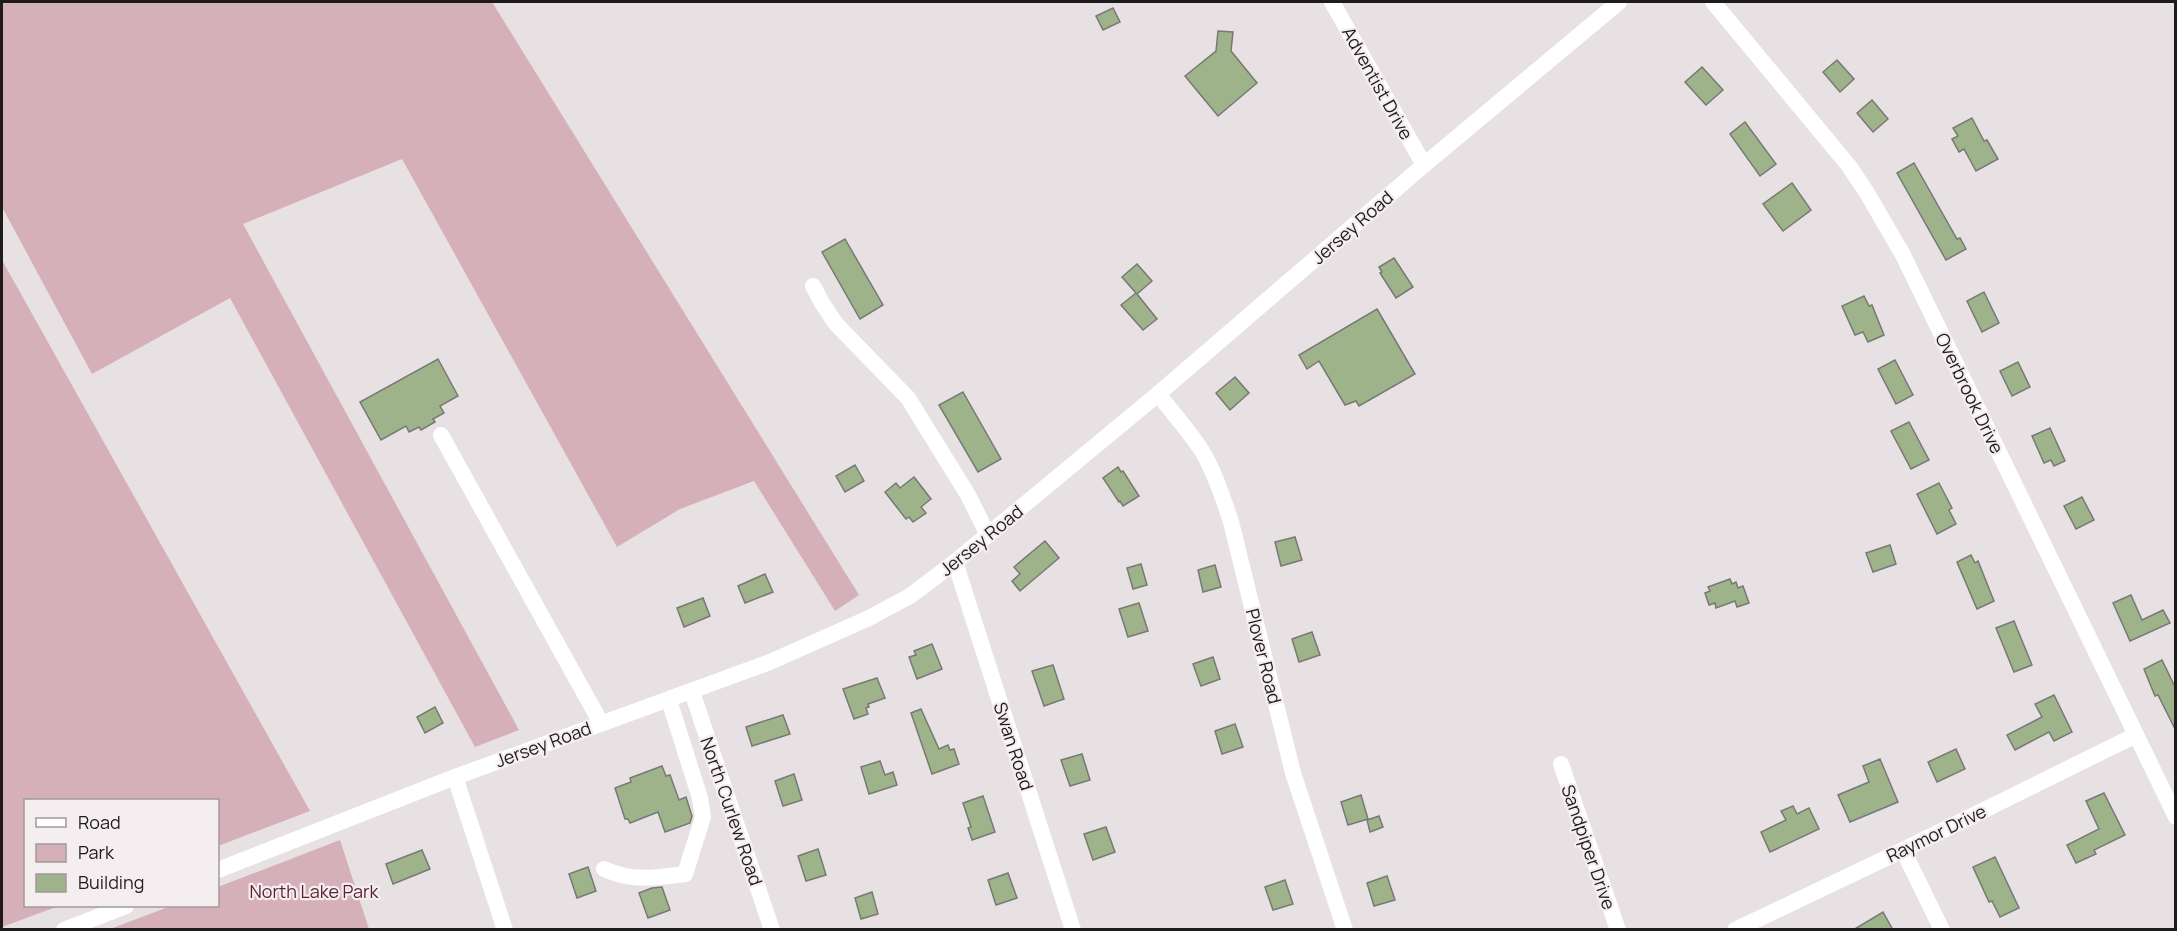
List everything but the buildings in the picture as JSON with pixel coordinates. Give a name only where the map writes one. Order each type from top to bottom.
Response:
[{"type":"street","name":"Adventist Drive","points":[[1332,2],[1424,165]]},
{"type":"street","name":"Jersey Road","points":[[219,870],[455,777],[770,662],[869,618],[909,596],[955,562],[1158,394],[1424,165],[1619,2]]},
{"type":"street","name":"Overbrook Drive","points":[[1713,2],[1837,150],[1884,220],[2175,817]]},
{"type":"street","points":[[813,286],[836,324],[908,398],[968,495],[988,534]]},
{"type":"street","name":"Plover Road","points":[[1158,394],[1192,435],[1203,453],[1222,496],[1231,522],[1293,773],[1345,930]]},
{"type":"street","points":[[441,435],[601,723]]},
{"type":"street","name":"Swan Road","points":[[955,562],[1073,930]]},
{"type":"street","name":"North Curlew Road","points":[[692,692],[772,930]]},
{"type":"street","points":[[604,869],[616,874],[645,879],[685,874],[703,817],[700,798],[669,700]]},
{"type":"street","name":"Raymor Drive","points":[[1735,930],[2136,735]]},
{"type":"street","name":"Sandpiper Drive","points":[[1561,764],[1618,930]]},
{"type":"street","points":[[455,777],[505,930]]},
{"type":"street","points":[[1903,850],[1942,930]]},
{"type":"street","points":[[64,930],[123,907]]},
{"type":"green space","points":[[2,2],[492,2],[859,595],[835,611],[754,481],[680,509],[617,547],[402,159],[243,224],[519,730],[475,747],[230,298],[92,374],[2,207]]},
{"type":"green space","points":[[2,260],[310,811],[219,846],[219,799],[24,799],[24,907],[56,907],[2,927]]},
{"type":"green space","name":"North Lake Park","points":[[340,840],[369,929],[110,929],[168,907],[219,907],[219,887]]}]
